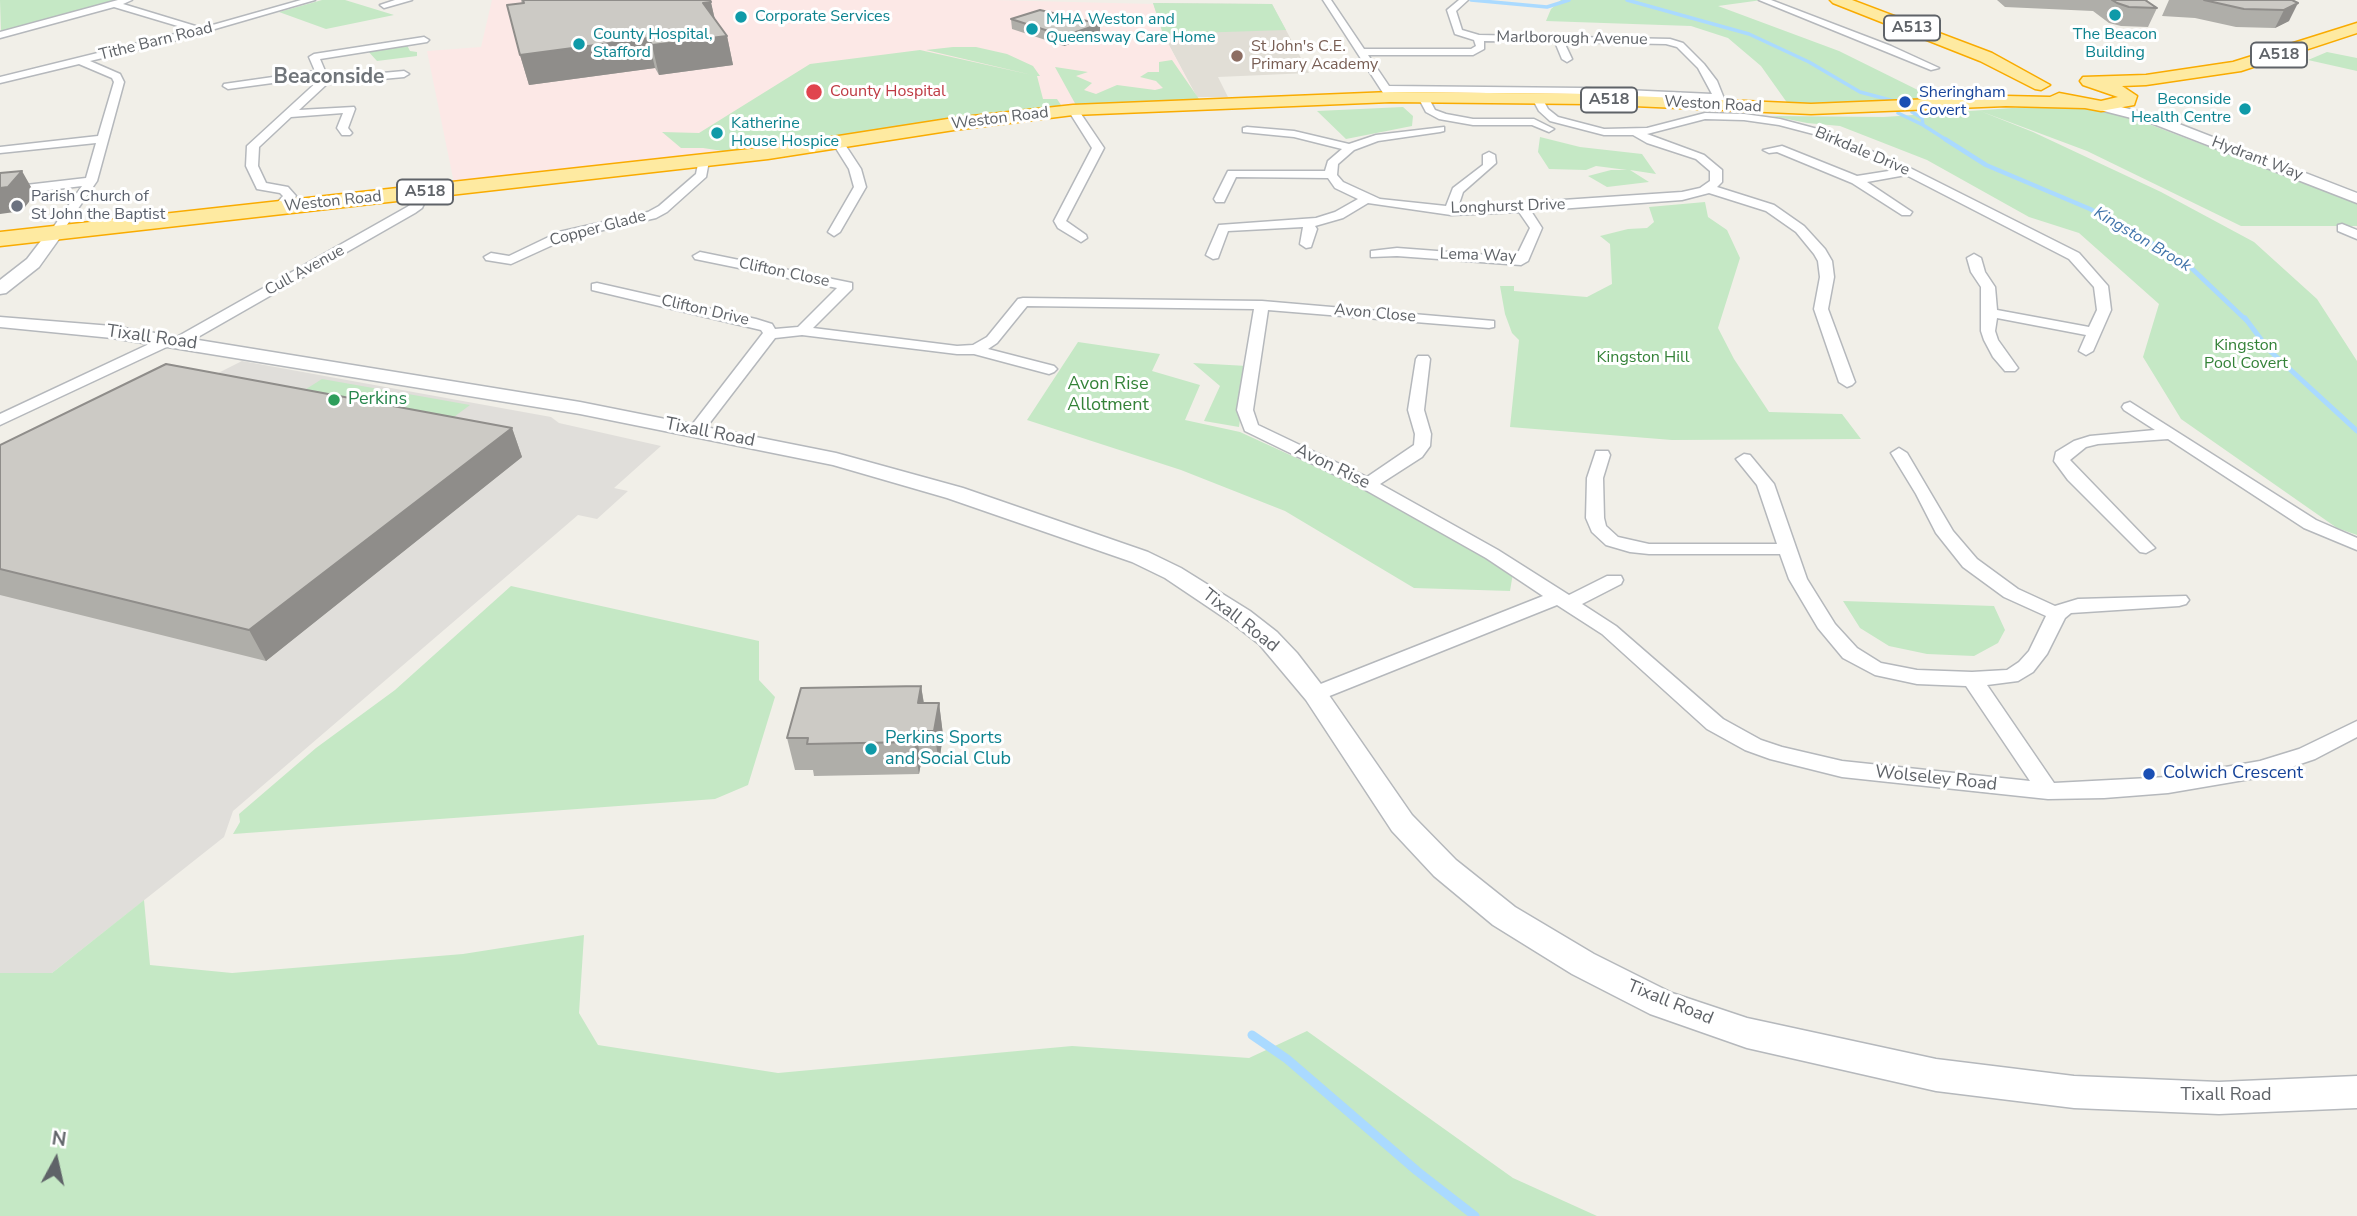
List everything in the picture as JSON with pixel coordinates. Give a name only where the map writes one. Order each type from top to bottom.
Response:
[{"type":"highway","name":"A513","points":[[1838,0],[2013,69],[2060,83]]},
{"type":"highway","name":"A518","points":[[2060,83],[2146,80],[2235,67],[2357,28]]},
{"type":"highway","name":"A518","points":[[2125,96],[2146,80]]},
{"type":"highway","name":"Weston Road","points":[[0,239],[703,161],[954,124],[1073,110],[1388,93],[1423,97],[1721,102],[1852,109],[2025,99],[2060,83]]},
{"type":"highway","points":[[2060,83],[2125,96],[2101,106],[2080,104],[2052,96],[2060,83]]},
{"type":"highway","name":"Weston Road","points":[[2006,101],[2080,104]]},
{"type":"street","name":"Tithe Barn Road","points":[[0,80],[311,0]]},
{"type":"street","points":[[384,5],[408,0]]},
{"type":"street","points":[[1327,0],[1388,93]]},
{"type":"street","points":[[1464,0],[1451,10],[1458,32],[1478,38]]},
{"type":"street","points":[[1763,0],[1934,68]]},
{"type":"street","points":[[124,2],[117,5],[200,30]]},
{"type":"street","points":[[0,35],[124,2]]},
{"type":"street","name":"Marlborough Avenue","points":[[1362,52],[1473,52],[1481,47],[1478,38],[1677,43],[1701,66],[1721,102]]},
{"type":"street","points":[[1558,39],[1567,59]]},
{"type":"street","points":[[323,77],[314,57],[424,40]]},
{"type":"street","points":[[0,289],[33,263],[48,246],[91,181],[105,139],[119,79],[80,61]]},
{"type":"street","points":[[228,86],[323,77],[404,74]]},
{"type":"street","points":[[278,209],[290,196],[284,190],[261,186],[252,166],[253,146],[323,77]]},
{"type":"street","name":"Weston Road","points":[[1388,93],[1582,91],[1721,102]]},
{"type":"street","name":"Hydrant Way","points":[[2125,96],[2156,116],[2156,120]]},
{"type":"street","points":[[1423,97],[1431,112],[1443,117],[1473,122],[1534,122],[1549,129]]},
{"type":"street","name":"Birkdale Drive","points":[[1537,98],[1549,116],[1562,123],[1593,131],[1637,133],[1706,116],[1760,119],[1825,134],[1908,171],[2074,256],[2101,286],[2104,310],[2086,351]]},
{"type":"street","name":"Hydrant Way","points":[[2101,106],[2156,120],[2357,198]]},
{"type":"street","points":[[288,114],[350,109],[342,128],[346,133]]},
{"type":"street","points":[[1073,110],[1098,148],[1060,221],[1081,238]]},
{"type":"street","points":[[1220,200],[1232,173],[1331,175],[1332,163],[1350,148],[1376,138],[1440,128]]},
{"type":"street","points":[[1247,130],[1294,134],[1350,148]]},
{"type":"street","points":[[1637,133],[1651,141],[1692,153],[1707,161],[1717,173],[1716,183],[1710,189],[1770,208],[1800,229],[1820,252],[1825,261],[1827,277],[1821,309],[1847,382]]},
{"type":"street","points":[[0,150],[105,139]]},
{"type":"street","points":[[834,232],[860,187],[855,169],[838,142]]},
{"type":"street","points":[[1769,150],[1778,148],[1856,180],[1906,212]]},
{"type":"street","points":[[1451,211],[1457,191],[1487,167],[1490,163],[1489,155]]},
{"type":"street","name":"Copper Glade","points":[[510,260],[564,235],[652,215],[663,209],[702,175],[703,161]]},
{"type":"street","points":[[1856,180],[1908,171]]},
{"type":"street","name":"Longhurst Drive","points":[[1331,175],[1339,186],[1366,199],[1451,211],[1660,198],[1695,194],[1710,189]]},
{"type":"street","points":[[0,192],[91,181]]},
{"type":"street","name":"Cull Avenue","points":[[0,420],[174,341],[411,210],[418,205],[423,193]]},
{"type":"street","points":[[1213,255],[1223,228],[1308,224],[1339,215],[1366,199]]},
{"type":"street","name":"Lema Way","points":[[1376,254],[1397,252],[1521,261],[1536,228],[1523,208]]},
{"type":"street","points":[[1306,244],[1311,229],[1308,224]]},
{"type":"street","points":[[2342,228],[2357,235]]},
{"type":"street","name":"Clifton Close","points":[[700,256],[847,286],[803,331]]},
{"type":"street","name":"Copper Glade","points":[[491,257],[530,263]]},
{"type":"street","points":[[1974,258],[1978,272],[1988,287],[1988,331],[1991,340],[2000,357],[2011,368]]},
{"type":"street","name":"Clifton Drive","points":[[597,287],[767,327],[771,334],[764,339],[696,430]]},
{"type":"street","points":[[976,349],[992,340],[1023,302],[1262,304]]},
{"type":"street","name":"Avon Close","points":[[1262,304],[1489,324]]},
{"type":"street","name":"Avon Rise","points":[[1262,304],[1245,410],[1251,428],[1368,484],[1492,554],[1563,600]]},
{"type":"street","points":[[1990,313],[2093,332]]},
{"type":"street","name":"Tixall Road","points":[[0,322],[112,332],[174,341],[447,385],[696,430],[886,472],[1140,557],[1203,591],[1268,638],[1315,694],[1402,822],[1445,868],[1504,916],[1583,964],[1662,1003],[1747,1033],[1852,1058],[1950,1077],[2074,1092],[2219,1098],[2357,1092]]},
{"type":"street","points":[[771,334],[803,331],[957,350],[976,349],[1049,369]]},
{"type":"street","points":[[1368,484],[1416,453],[1422,446],[1423,434],[1416,410],[1423,359]]},
{"type":"street","points":[[2130,407],[2310,524],[2357,545]]},
{"type":"street","points":[[2146,548],[2074,476],[2062,461],[2062,456],[2081,444],[2096,439],[2168,434]]},
{"type":"street","points":[[1899,453],[1925,494],[1945,533],[1970,562],[2011,593],[2057,614]]},
{"type":"street","points":[[1602,455],[1595,478],[1595,518],[1598,528],[1612,541],[1648,549],[1789,549]]},
{"type":"street","points":[[1744,458],[1765,484],[1798,579],[1828,628],[1850,653],[1875,668],[1917,677],[1972,679],[2011,676],[2026,667],[2037,654],[2057,614],[2078,605],[2179,600]]},
{"type":"street","points":[[1315,694],[1614,580]]},
{"type":"street","name":"Wolseley Road","points":[[1563,600],[1609,630],[1715,724],[1753,745],[1778,754],[1842,769],[2049,791],[2168,785],[2262,769],[2307,754],[2357,728]]},
{"type":"street","points":[[1972,679],[2049,791]]},
{"type":"shaded area","name":"County Hospital","points":[[492,0],[993,0],[1153,4],[1163,34],[1197,98],[1047,107],[912,127],[454,183],[427,51],[481,47]]},
{"type":"shaded area","name":"St John's C.E. Primary Academy","points":[[1153,3],[1272,4],[1309,73],[1218,77],[1228,97],[1197,97],[1163,34]]},
{"type":"shaded area","points":[[242,361],[551,417],[559,423],[661,446],[614,488],[628,491],[597,519],[578,515],[233,811],[224,837],[52,973],[0,973],[0,483]]},
{"type":"green space","points":[[0,0],[121,0],[1,32]]},
{"type":"green space","points":[[322,0],[345,0],[394,15],[326,29],[279,12]]},
{"type":"green space","points":[[1561,0],[1762,0],[1718,6],[1839,51],[1936,99],[1853,105],[1788,104],[1761,66],[1728,38],[1691,26],[1546,21],[1551,9]]},
{"type":"green space","points":[[1153,3],[1272,4],[1286,30],[1163,34]]},
{"type":"green space","points":[[411,44],[407,45],[410,51],[417,52],[417,56],[377,61],[367,50]]},
{"type":"green space","points":[[976,47],[1007,54],[1033,66],[1040,76],[1037,76],[1043,99],[1057,99],[1063,108],[736,153],[681,148],[662,132],[699,133],[810,64],[920,50],[1032,75],[926,50]]},
{"type":"green space","points":[[2327,52],[2357,58],[2357,71],[2308,60]]},
{"type":"green space","points":[[1172,60],[1199,99],[1077,107],[1055,67],[1088,72],[1076,76],[1092,83],[1084,90],[1096,94],[1117,85],[1155,90],[1163,88],[1156,81],[1140,77],[1148,72],[1159,72],[1159,62]]},
{"type":"green space","name":"Kingston Pool Covert","points":[[2055,105],[2122,114],[2357,203],[2357,226],[2241,226],[2087,151],[1980,111],[2033,132],[2161,192],[2254,242],[2317,299],[2357,361],[2357,535],[2337,528],[2181,419],[2143,357],[2159,304],[2079,233],[2029,217],[1927,160],[1840,126],[1772,116],[1884,117]]},
{"type":"green space","points":[[1403,107],[1413,116],[1412,126],[1346,139],[1317,111]]},
{"type":"green space","points":[[1540,137],[1580,147],[1642,154],[1656,174],[1630,170],[1649,182],[1607,187],[1588,176],[1611,170],[1627,170],[1596,166],[1586,170],[1549,169],[1538,152]]},
{"type":"green space","name":"Kingston Hill","points":[[1705,202],[1708,217],[1727,230],[1740,258],[1718,328],[1734,359],[1769,412],[1842,414],[1861,439],[1672,440],[1510,427],[1519,340],[1512,333],[1505,314],[1500,286],[1514,286],[1514,291],[1587,297],[1612,284],[1610,244],[1600,236],[1628,229],[1647,228],[1654,222],[1649,207]]},
{"type":"green space","name":"Avon Rise Allotment","points":[[1078,342],[1160,354],[1152,371],[1200,385],[1185,420],[1240,432],[1360,487],[1513,573],[1510,591],[1414,588],[1285,511],[1181,470],[1027,420]]},
{"type":"green space","points":[[1193,363],[1247,366],[1239,427],[1204,421],[1220,386]]},
{"type":"green space","name":"Perkins","points":[[322,379],[390,391],[347,421],[276,408]]},
{"type":"green space","name":"Perkins","points":[[408,394],[470,405],[427,437],[363,425]]},
{"type":"green space","points":[[511,586],[759,641],[759,680],[775,697],[748,785],[715,799],[233,834],[240,822],[239,814],[316,748],[395,690]]},
{"type":"green space","points":[[1843,601],[1994,606],[2005,630],[1998,643],[1974,656],[1927,654],[1889,646],[1860,628]]},
{"type":"green space","points":[[144,900],[150,965],[232,973],[463,954],[584,935],[579,1013],[598,1045],[778,1073],[1072,1046],[1249,1058],[1307,1031],[1513,1178],[1597,1216],[0,1216],[0,973],[52,973]]},
{"type":"building","name":"County Hospital, Stafford","points":[[523,0],[710,0],[711,2],[703,3],[727,36],[652,45],[648,38],[520,55],[507,5],[524,3]]},
{"type":"building","points":[[2112,0],[2145,0],[2157,8],[2129,7]]},
{"type":"building","points":[[2204,0],[2292,0],[2298,3],[2284,10],[2244,9]]},
{"type":"building","points":[[1040,10],[1100,24],[1064,36],[1011,19]]},
{"type":"building","points":[[22,171],[8,187],[0,188],[0,173]]},
{"type":"building","name":"Perkins","points":[[166,364],[512,428],[249,630],[0,569],[0,445]]},
{"type":"building","points":[[921,686],[918,703],[939,703],[934,731],[916,731],[914,742],[807,744],[808,738],[787,738],[801,688]]},
{"type":"waterway","points":[[1471,0],[1547,7],[1569,0]]},
{"type":"waterway","name":"Kingston Brook","points":[[1627,0],[1749,34],[1809,62],[1860,92],[1894,101]]},
{"type":"waterway","name":"Kingston Brook","points":[[1912,112],[1922,118],[1923,125]]},
{"type":"waterway","name":"Kingston Brook","points":[[1898,113],[1923,125]]},
{"type":"waterway","name":"Kingston Brook","points":[[1923,125],[1948,141]]},
{"type":"waterway","name":"Kingston Brook","points":[[1945,139],[1986,165],[2090,209],[2184,261],[2246,320]]},
{"type":"waterway","name":"Kingston Brook","points":[[2245,318],[2269,350],[2357,431]]},
{"type":"waterway","points":[[1252,1035],[1287,1059],[1417,1171],[1475,1216]]},
{"type":"place","name":"The Beacon Building","points":[[2115,15]]},
{"type":"place","name":"Corporate Services","points":[[741,17]]},
{"type":"place","name":"MHA Weston and Queensway Care Home","points":[[1032,29]]},
{"type":"place","name":"County Hospital, Stafford","points":[[579,44]]},
{"type":"place","name":"St John's C.E. Primary Academy","points":[[1237,56]]},
{"type":"place","name":"County Hospital","points":[[814,92]]},
{"type":"place","name":"Sheringham Covert","points":[[1905,102]]},
{"type":"place","name":"Beconside Health Centre","points":[[2245,109]]},
{"type":"place","name":"Katherine House Hospice","points":[[717,133]]},
{"type":"place","name":"Parish Church of St John the Baptist","points":[[17,206]]},
{"type":"place","name":"Perkins","points":[[334,400]]},
{"type":"place","name":"Perkins Sports and Social Club","points":[[871,749]]},
{"type":"place","name":"Colwich Crescent","points":[[2149,774]]},
{"type":"district","name":"Beaconside","points":[[329,78]]}]
